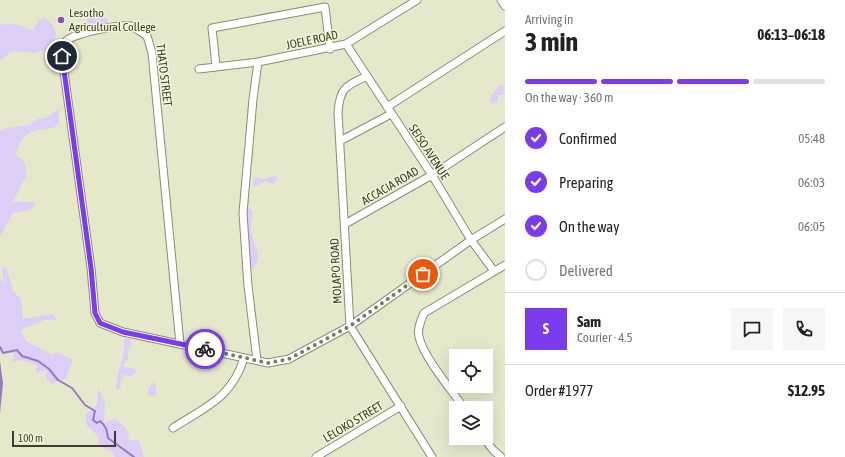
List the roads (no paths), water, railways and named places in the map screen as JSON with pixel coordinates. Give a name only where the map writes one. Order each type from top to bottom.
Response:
[{"type":"street","name":"JOELE ROAD","points":[[199,69],[258,62],[330,49],[346,44],[417,0]]},
{"type":"street","points":[[501,0],[505,6]]},
{"type":"street","points":[[216,66],[212,28],[325,7],[330,49]]},
{"type":"street","name":"THATO STREET","points":[[123,26],[132,26],[147,36],[152,53],[180,344],[123,332],[100,323],[95,313],[91,268],[62,56],[66,41],[74,35],[123,26]]},
{"type":"street","points":[[387,107],[505,31]]},
{"type":"street","name":"SEISO AVENUE","points":[[346,44],[432,175],[471,240],[494,271]]},
{"type":"street","points":[[257,360],[243,213],[253,99],[258,62]]},
{"type":"street","name":"MOLAPO ROAD","points":[[367,76],[347,86],[341,92],[338,112],[350,326],[432,457]]},
{"type":"street","points":[[340,141],[391,114]]},
{"type":"street","name":"ACCACIA ROAD","points":[[345,224],[432,175],[505,127]]},
{"type":"street","points":[[180,344],[257,360],[276,362],[289,359],[350,326],[471,240],[505,219]]},
{"type":"street","points":[[459,401],[425,352],[418,336],[419,324],[424,313],[505,265]]},
{"type":"street","points":[[173,428],[226,392],[240,370],[244,358]]},
{"type":"street","name":"LELOKO STREET","points":[[316,457],[401,406]]},
{"type":"street","points":[[489,445],[492,450],[501,457]]},
{"type":"waterway","points":[[0,347],[3,353],[17,350],[22,356],[38,361],[49,369],[58,380],[72,388],[85,405],[95,411],[93,420],[97,423],[100,421],[104,425],[107,430],[108,438],[134,457]]},
{"type":"place","name":"Lesotho Agricultural College","points":[[61,20]]}]
